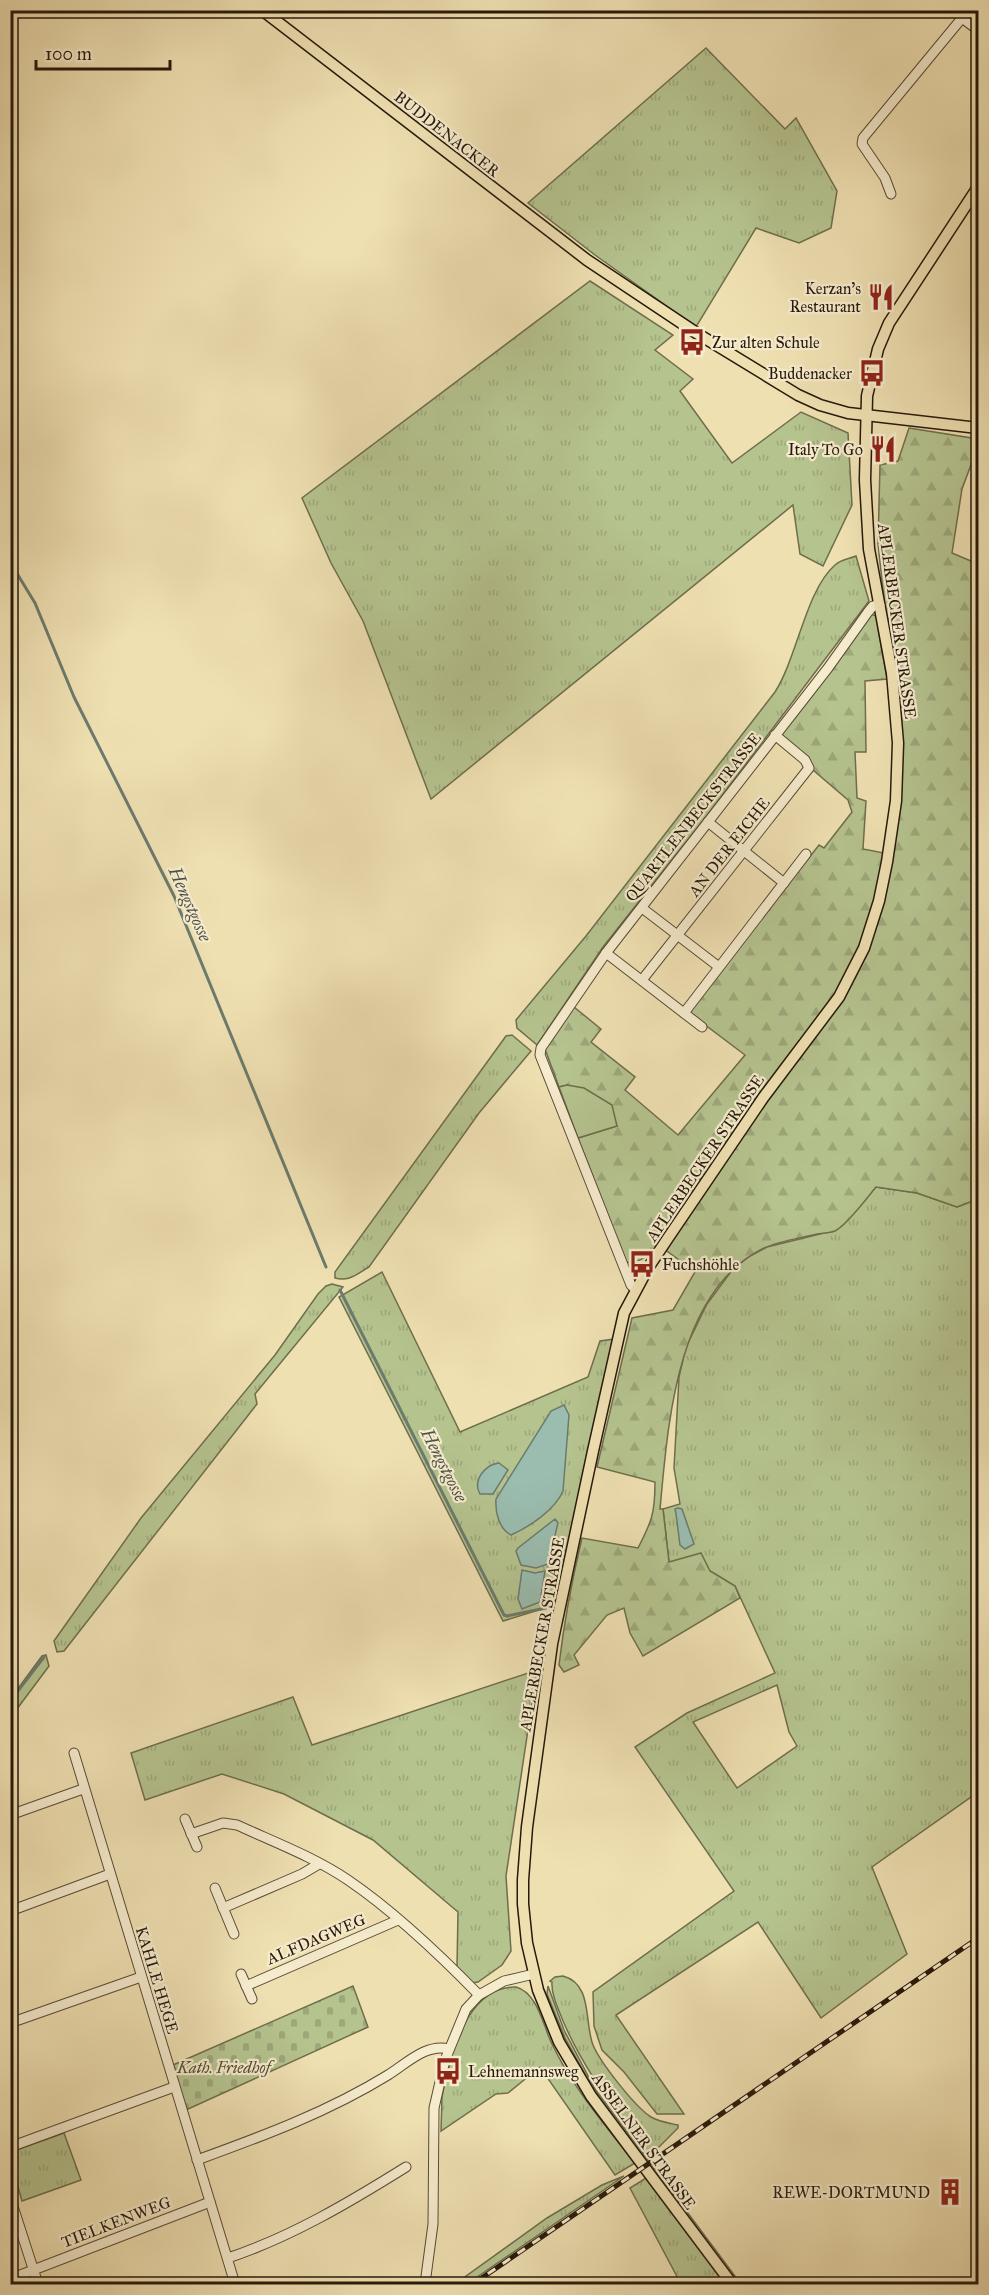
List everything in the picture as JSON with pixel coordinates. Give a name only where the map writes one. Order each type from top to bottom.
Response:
[{"type":"main road","name":"BUDDENACKER","points":[[262,10],[613,279],[798,395],[839,411],[978,428]]},
{"type":"main road","name":"APLERBECKER STRASSE","points":[[534,1974],[523,1904],[527,1827],[552,1644],[619,1331],[648,1268],[763,1098],[839,997],[864,948],[879,901],[887,862],[898,779],[895,697],[869,549],[865,480],[866,415],[878,349],[889,323],[978,187]]},
{"type":"main road","name":"ASSELNER STRASSE","points":[[534,1974],[558,2042],[577,2074],[603,2113],[732,2284]]},
{"type":"street","points":[[891,194],[885,178],[862,144],[863,138],[962,18],[978,30]]},
{"type":"street","name":"QUARTLENBECKSTRASSE","points":[[636,1290],[624,1270],[540,1055],[541,1048],[606,953],[828,668],[868,612],[873,606],[880,605]]},
{"type":"street","name":"AN DER EICHE","points":[[642,981],[808,768],[805,760],[775,735]]},
{"type":"street","points":[[708,822],[784,883]]},
{"type":"street","points":[[684,1013],[806,854]]},
{"type":"street","points":[[642,908],[719,967]]},
{"type":"street","points":[[606,953],[702,1027]]},
{"type":"street","name":"KAHLE HEGE","points":[[74,1754],[235,2284]]},
{"type":"street","points":[[10,1815],[83,1789]]},
{"type":"street","points":[[185,1819],[197,1847]]},
{"type":"street","points":[[191,1834],[223,1822],[237,1825],[348,1880],[398,1920],[479,1995]]},
{"type":"street","points":[[223,1908],[302,1874],[319,1864]]},
{"type":"street","points":[[10,1911],[110,1874]]},
{"type":"street","points":[[215,1888],[234,1934]]},
{"type":"street","name":"ALFDAGWEG","points":[[246,1986],[398,1920]]},
{"type":"street","points":[[241,1974],[252,1999]]},
{"type":"street","points":[[424,2284],[433,2224],[434,2108],[449,2049],[466,2008],[479,1995],[504,1981],[534,1974]]},
{"type":"street","points":[[10,2023],[141,1977]]},
{"type":"street","points":[[197,2160],[255,2140],[316,2113],[372,2084],[423,2052],[438,2047],[449,2049]]},
{"type":"street","points":[[10,2147],[174,2087]]},
{"type":"street","points":[[228,2258],[327,2214],[406,2167]]},
{"type":"street","points":[[10,2197],[38,2284]]},
{"type":"street","name":"TIELKENWEG","points":[[10,2279],[210,2202]]},
{"type":"green space","points":[[706,48],[785,129],[796,118],[837,191],[831,228],[799,243],[756,228],[696,327],[595,255],[528,203]]},
{"type":"green space","points":[[590,281],[673,335],[655,350],[693,379],[680,391],[732,463],[801,412],[848,433],[852,505],[823,566],[800,554],[793,505],[431,799],[363,621],[331,563],[302,498]]},
{"type":"green space","points":[[909,428],[978,439],[978,446],[962,489],[952,553],[978,564],[978,1199],[957,1207],[917,1193],[876,1187],[851,1217],[835,1231],[764,1248],[735,1268],[712,1295],[695,1327],[682,1363],[667,1438],[660,1509],[663,1509],[669,1562],[701,1553],[710,1571],[735,1586],[740,1598],[643,1656],[630,1633],[624,1608],[607,1615],[574,1655],[579,1665],[564,1672],[559,1665],[561,1649],[582,1538],[638,1548],[650,1523],[653,1509],[655,1482],[597,1467],[632,1318],[673,1310],[695,1272],[663,1248],[865,950],[897,800],[888,637],[878,544],[880,465],[898,461]]},
{"type":"green space","points":[[856,556],[869,601],[705,818],[603,947],[537,1045],[517,1028],[516,1020],[586,936],[775,692],[790,661],[816,591],[825,576],[837,563]]},
{"type":"green space","points":[[871,614],[876,616],[887,679],[865,681],[866,752],[855,752],[857,798],[866,801],[863,849],[884,853],[865,933],[855,958],[838,989],[759,1095],[659,1245],[640,1260],[626,1262],[578,1138],[617,1126],[567,1085],[559,1087],[545,1049],[574,1007],[601,1029],[591,1042],[635,1077],[625,1090],[678,1135],[745,1055],[688,1012],[819,845],[824,848],[852,812],[848,800],[813,770],[807,758],[779,734]]},
{"type":"green space","points":[[512,1035],[531,1051],[479,1113],[369,1267],[349,1278],[335,1278],[335,1272],[506,1036]]},
{"type":"green space","points":[[567,1085],[584,1088],[612,1105],[617,1126],[578,1138],[559,1087]]},
{"type":"green space","points":[[876,1187],[917,1193],[957,1207],[978,1199],[978,1792],[872,1867],[907,1954],[821,2018],[758,1922],[616,2015],[684,2114],[657,2114],[624,2072],[602,2050],[594,2026],[593,1992],[734,1891],[635,1747],[687,1713],[775,1673],[735,1586],[710,1571],[669,1562],[663,1509],[680,1504],[674,1468],[679,1377],[686,1347],[707,1304],[733,1269],[767,1247],[836,1230]],"holes":[[[777,1685],[789,1732],[797,1746],[737,1788],[693,1722]]]},
{"type":"green space","points":[[382,1272],[460,1432],[588,1377],[600,1341],[615,1339],[555,1605],[503,1621],[339,1297]]},
{"type":"green space","points":[[332,1284],[343,1287],[255,1394],[257,1404],[64,1651],[57,1652],[54,1641],[141,1518],[275,1355],[318,1294],[326,1286]]},
{"type":"green space","points":[[46,1655],[49,1666],[11,1717],[11,1698],[42,1656]]},
{"type":"green space","points":[[537,1670],[506,1876],[511,1951],[502,1965],[478,1982],[472,1983],[457,1967],[458,1912],[373,1840],[284,1794],[222,1774],[145,1800],[131,1753],[293,1697],[312,1745]]},
{"type":"green space","points":[[563,1976],[573,1980],[579,1987],[586,2005],[593,2045],[619,2084],[651,2117],[678,2125],[678,2128],[659,2147],[647,2155],[601,2090],[571,2039],[557,2006],[550,1981],[555,1977]]},
{"type":"green space","name":"Kath. Friedhof","points":[[353,1986],[368,2027],[186,2110],[173,2065]]},
{"type":"green space","points":[[548,1986],[564,2030],[595,2089],[741,2284],[738,2284],[600,2101],[565,2038],[547,1994]]},
{"type":"green space","points":[[516,1987],[523,1990],[535,2003],[552,2044],[570,2076],[590,2106],[635,2163],[615,2175],[540,2067],[508,2093],[496,2094],[441,2131],[445,2081],[450,2073],[448,2071],[456,2044],[469,2016],[489,1995],[501,1989]]},
{"type":"green space","points":[[64,2133],[81,2180],[22,2201],[11,2163],[11,2152]]},
{"type":"green space","points":[[624,2176],[467,2284],[455,2284],[547,2218],[602,2185]]},
{"type":"green space","points":[[646,2178],[726,2284],[681,2284],[630,2188]]},
{"type":"shaded area","points":[[564,1405],[569,1415],[563,1491],[554,1505],[541,1517],[511,1535],[503,1529],[499,1520],[496,1499],[551,1411]]},
{"type":"shaded area","points":[[499,1463],[508,1470],[493,1494],[480,1494],[478,1484],[481,1474],[489,1467]]},
{"type":"shaded area","points":[[675,1509],[682,1509],[694,1544],[685,1549],[680,1545]]},
{"type":"shaded area","points":[[555,1519],[558,1523],[548,1564],[536,1568],[521,1565],[516,1551],[518,1548]]},
{"type":"shaded area","points":[[522,1570],[535,1573],[545,1571],[540,1602],[522,1609],[518,1599]]},
{"type":"waterway","name":"Hengstgosse","points":[[10,562],[35,603],[74,697],[174,896],[326,1267]]},
{"type":"waterway","name":"Hengstgosse","points":[[340,1290],[504,1615],[546,1608]]},
{"type":"waterway","points":[[10,1701],[44,1657]]},
{"type":"railway","points":[[473,2284],[978,1938]]},
{"type":"place","name":"Kerzan's Restaurant","points":[[881,297]]},
{"type":"place","name":"Zur alten Schule","points":[[692,342]]},
{"type":"place","name":"Buddenacker","points":[[872,373]]},
{"type":"place","name":"Italy To Go","points":[[883,449]]},
{"type":"place","name":"Fuchshöhle","points":[[642,1264]]},
{"type":"place","name":"Lehnemannsweg","points":[[448,2071]]},
{"type":"place","name":"REWE-DORTMUND","points":[[950,2192]]}]
